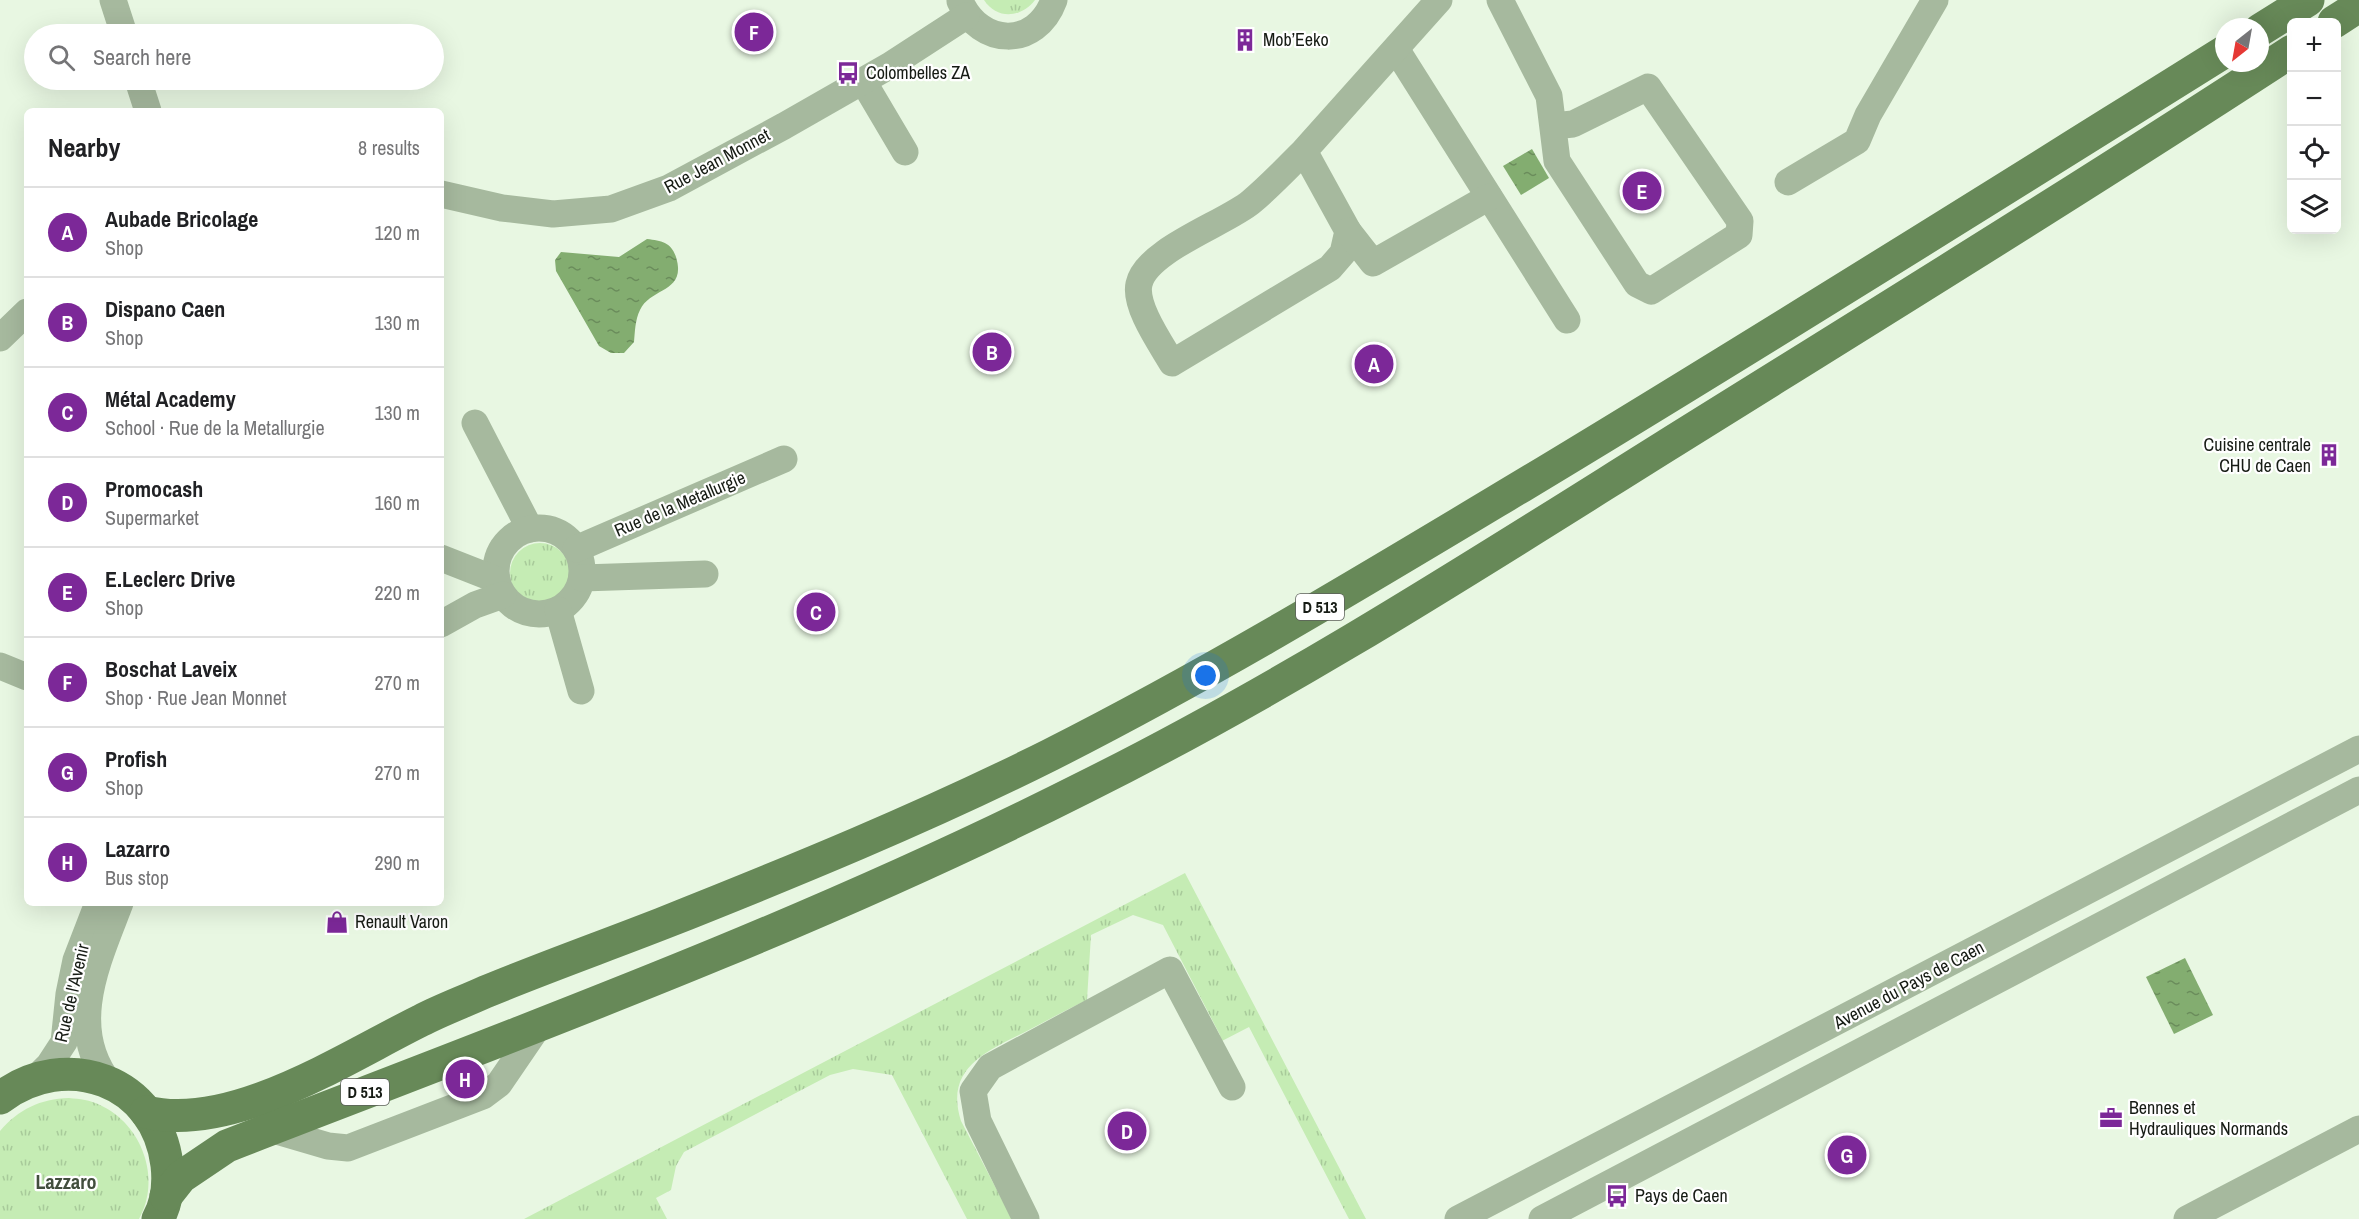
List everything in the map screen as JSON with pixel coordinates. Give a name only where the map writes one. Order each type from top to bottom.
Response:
[{"type":"main road","points":[[2269,24],[2308,0]]},
{"type":"main road","points":[[2340,18],[2359,6]]},
{"type":"main road","name":"D 513","points":[[162,1208],[181,1177],[227,1146],[729,950],[884,884],[1087,786],[1275,686],[1457,577],[2287,54]]},
{"type":"main road","name":"D 513","points":[[146,1112],[165,1117],[196,1115],[214,1112],[279,1091],[359,1054],[422,1020],[491,990],[830,856],[1047,756],[1337,598],[1817,306],[2215,58]]},
{"type":"main road","points":[[13,1087],[52,1074],[74,1074],[96,1078],[130,1096],[146,1112],[158,1131],[165,1152],[168,1174],[162,1208]]},
{"type":"street","points":[[113,0],[121,24]]},
{"type":"street","points":[[963,8],[981,29],[999,36],[1018,35],[1036,27],[1049,13],[1054,0]]},
{"type":"street","points":[[1348,231],[1343,253],[1330,268],[1172,363],[1142,310],[1138,284],[1147,270],[1164,252],[1250,203],[1304,151],[1439,0]]},
{"type":"street","points":[[1500,0],[1549,96],[1552,126],[1557,161],[1637,284],[1651,291],[1738,235],[1740,220],[1648,87],[1573,124],[1552,126]]},
{"type":"street","points":[[1788,182],[1857,141],[1868,115],[1935,0]]},
{"type":"street","name":"Rue Jean Monnet","points":[[444,195],[502,208],[553,213],[611,209],[669,188],[863,81],[922,46],[963,8]]},
{"type":"street","points":[[1396,49],[1567,320]]},
{"type":"street","points":[[863,81],[905,152]]},
{"type":"street","points":[[141,90],[146,108]]},
{"type":"street","points":[[1304,151],[1348,231],[1373,263],[1489,196]]},
{"type":"street","points":[[0,338],[24,315]]},
{"type":"street","points":[[475,423],[530,529]]},
{"type":"street","name":"Rue de la Metallurgie","points":[[576,549],[784,459]]},
{"type":"street","points":[[444,560],[500,588],[517,607],[534,614],[546,614],[558,610],[569,602],[577,591],[582,578],[581,563],[576,549],[568,539],[556,531],[543,528],[530,529],[517,534],[507,542],[498,560],[500,588]]},
{"type":"street","points":[[582,578],[705,574]]},
{"type":"street","points":[[444,622],[500,588]]},
{"type":"street","points":[[558,610],[580,691]]},
{"type":"street","points":[[0,666],[24,676]]},
{"type":"street","name":"Avenue du Pays de Caen","points":[[1458,1219],[2359,749]]},
{"type":"street","name":"Avenue du Pays de Caen","points":[[1542,1219],[1812,1075],[2359,790]]},
{"type":"street","name":"Rue de l'Avenir","points":[[13,1087],[50,1065],[64,1042],[69,994],[76,960],[97,906]]},
{"type":"street","name":"Rue de l'Avenir","points":[[110,1084],[93,1059],[87,1023],[97,966],[119,906]]},
{"type":"street","points":[[1026,1219],[978,1120],[973,1091],[990,1067],[1170,970],[1232,1087]]},
{"type":"street","points":[[270,1129],[328,1146],[348,1148],[483,1096],[498,1084],[540,1024]]},
{"type":"street","points":[[1795,1045],[1812,1075]]},
{"type":"street","points":[[2187,1219],[2359,1129]]},
{"type":"green space","points":[[984,0],[1035,0],[1016,13],[1002,14],[995,11]]},
{"type":"green space","points":[[534,543],[546,543],[557,548],[565,556],[570,573],[568,585],[557,598],[546,603],[534,603],[523,598],[515,590],[510,579],[510,567],[515,556],[523,548]]},
{"type":"green space","points":[[1185,873],[1366,1219],[1349,1219],[1249,1027],[1220,1042],[1220,1035],[1163,925],[1133,915],[1091,935],[1087,1000],[997,1046],[972,1064],[958,1087],[957,1103],[961,1121],[1012,1219],[967,1219],[892,1075],[853,1069],[830,1075],[684,1152],[676,1166],[671,1190],[656,1198],[667,1219],[524,1219]]},
{"type":"green space","points":[[69,1098],[92,1102],[115,1114],[137,1139],[148,1170],[149,1187],[146,1203],[139,1219],[0,1219],[0,1131],[23,1111],[39,1103]]},
{"type":"water","points":[[1532,149],[1549,178],[1521,195],[1503,166]]},
{"type":"water","points":[[647,239],[669,245],[676,257],[677,277],[672,284],[645,303],[640,310],[634,342],[624,353],[611,353],[599,346],[556,271],[555,260],[561,252],[619,257]]},
{"type":"water","points":[[2185,958],[2213,1015],[2174,1034],[2146,977]]},
{"type":"place","name":"Boschat Laveix","points":[[754,32]]},
{"type":"place","name":"Mob’Eeko","points":[[1245,40]]},
{"type":"place","name":"Colombelles ZA","points":[[848,73]]},
{"type":"place","name":"E.Leclerc Drive","points":[[1642,191]]},
{"type":"place","name":"Dispano Caen","points":[[992,352]]},
{"type":"place","name":"Aubade Bricolage","points":[[1374,364]]},
{"type":"place","name":"Cuisine centrale CHU de Caen","points":[[2329,455]]},
{"type":"place","name":"Métal Academy","points":[[816,612]]},
{"type":"place","name":"Renault Varon","points":[[337,922]]},
{"type":"place","name":"Lazarro","points":[[465,1079]]},
{"type":"place","name":"Bennes et Hydrauliques Normands","points":[[2111,1118]]},
{"type":"place","name":"Promocash","points":[[1127,1131]]},
{"type":"place","name":"Profish","points":[[1847,1155]]},
{"type":"place","name":"Pays de Caen","points":[[1617,1196]]},
{"type":"district","name":"Lazzaro","points":[[66,1182]]}]
